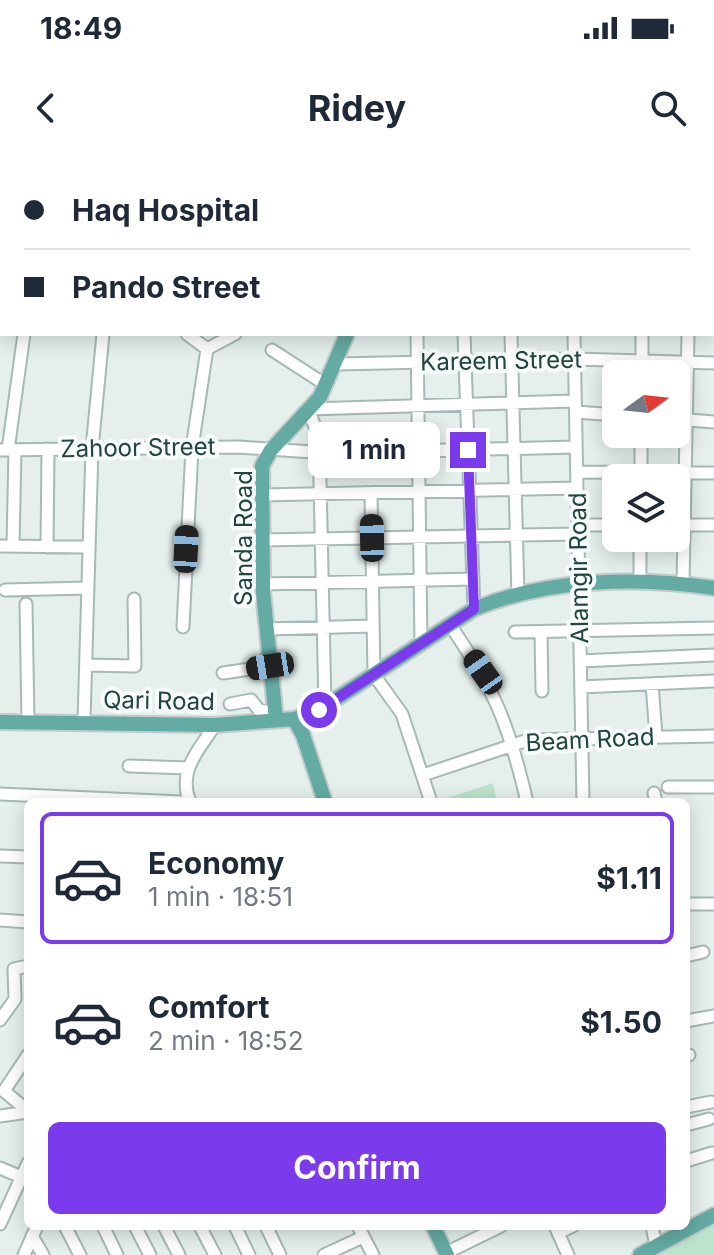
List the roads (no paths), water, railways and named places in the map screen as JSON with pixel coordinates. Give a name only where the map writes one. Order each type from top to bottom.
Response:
[{"type":"main road","name":"Sanda Road","points":[[275,716],[263,584],[262,466],[271,450],[326,385],[346,336]]},
{"type":"main road","name":"Qari Road","points":[[0,722],[215,725],[275,716],[294,719],[325,706],[474,609],[518,595],[579,585],[683,583],[714,588]]},
{"type":"main road","points":[[294,719],[303,735],[324,798]]},
{"type":"main road","points":[[690,1228],[714,1215]]},
{"type":"main road","points":[[435,1230],[446,1254]]},
{"type":"main road","points":[[640,1255],[686,1230]]},
{"type":"street","points":[[24,336],[8,450],[6,546],[89,547]]},
{"type":"street","points":[[84,721],[92,449],[103,336]]},
{"type":"street","points":[[190,336],[207,349]]},
{"type":"street","points":[[207,349],[231,336]]},
{"type":"street","points":[[417,336],[421,645]]},
{"type":"street","points":[[464,336],[474,609]]},
{"type":"street","points":[[511,336],[518,595]]},
{"type":"street","name":"Alamgir Road","points":[[574,336],[583,798]]},
{"type":"street","points":[[642,336],[642,360]]},
{"type":"street","points":[[687,360],[688,336]]},
{"type":"street","points":[[183,627],[192,448],[207,349]]},
{"type":"street","points":[[272,350],[326,385]]},
{"type":"street","name":"Kareem Street","points":[[337,364],[608,360]]},
{"type":"street","name":"Kareem Street","points":[[690,362],[714,363]]},
{"type":"street","points":[[325,706],[319,437],[308,409],[514,405],[576,406],[602,412]]},
{"type":"street","points":[[690,420],[714,422]]},
{"type":"street","name":"Zahoor Street","points":[[8,450],[192,448],[318,452],[576,447]]},
{"type":"street","points":[[47,547],[48,449]]},
{"type":"street","points":[[577,472],[602,474]]},
{"type":"street","points":[[690,473],[714,473]]},
{"type":"street","points":[[263,495],[577,488]]},
{"type":"street","points":[[371,493],[374,675],[402,714],[430,798]]},
{"type":"street","points":[[690,525],[714,525]]},
{"type":"street","points":[[263,540],[518,537],[602,527]]},
{"type":"street","points":[[640,552],[640,583]]},
{"type":"street","points":[[681,552],[683,583]]},
{"type":"street","points":[[263,584],[473,579]]},
{"type":"street","points":[[5,590],[88,588]]},
{"type":"street","points":[[86,665],[135,666],[134,599]]},
{"type":"street","points":[[26,604],[28,722]]},
{"type":"street","points":[[450,625],[492,687],[513,743],[526,798]]},
{"type":"street","points":[[267,629],[373,626]]},
{"type":"street","points":[[515,632],[714,628]]},
{"type":"street","points":[[541,632],[542,691]]},
{"type":"street","points":[[580,661],[714,655]]},
{"type":"street","points":[[223,673],[270,666]]},
{"type":"street","points":[[581,687],[714,681]]},
{"type":"street","points":[[652,684],[656,736]]},
{"type":"street","points":[[230,704],[251,700],[259,710],[275,716]]},
{"type":"street","points":[[189,798],[183,782],[188,768],[215,725]]},
{"type":"street","name":"Beam Road","points":[[423,775],[513,743],[582,738],[714,736]]},
{"type":"street","points":[[129,766],[188,768]]},
{"type":"street","points":[[668,787],[714,787]]},
{"type":"street","points":[[0,794],[44,798]]},
{"type":"street","points":[[0,856],[24,857]]},
{"type":"street","points":[[690,904],[714,904]]},
{"type":"street","points":[[0,920],[24,922]]},
{"type":"street","points":[[690,955],[703,952]]},
{"type":"street","points":[[0,1020],[15,999],[14,969],[24,967]]},
{"type":"street","points":[[690,1020],[714,1016]]},
{"type":"street","points":[[24,1061],[4,1091],[24,1108]]},
{"type":"street","points":[[690,1106],[711,1102]]},
{"type":"street","points":[[0,1116],[24,1113]]},
{"type":"street","points":[[690,1124],[709,1119]]},
{"type":"street","points":[[690,1160],[712,1153]]},
{"type":"street","points":[[0,1168],[24,1171]]},
{"type":"street","points":[[0,1224],[24,1173]]},
{"type":"street","points":[[67,1230],[80,1255]]},
{"type":"street","points":[[105,1230],[117,1255]]},
{"type":"street","points":[[137,1230],[150,1255]]},
{"type":"street","points":[[166,1230],[179,1255]]},
{"type":"street","points":[[202,1230],[215,1255]]},
{"type":"street","points":[[237,1230],[249,1255]]},
{"type":"street","points":[[268,1230],[280,1255]]},
{"type":"street","points":[[446,1254],[493,1230]]},
{"type":"street","points":[[556,1230],[568,1255]]},
{"type":"street","points":[[653,1230],[656,1246]]},
{"type":"street","points":[[24,1255],[34,1231]]},
{"type":"street","points":[[34,1231],[43,1255]]},
{"type":"street","points":[[328,1254],[360,1231],[373,1255]]}]
